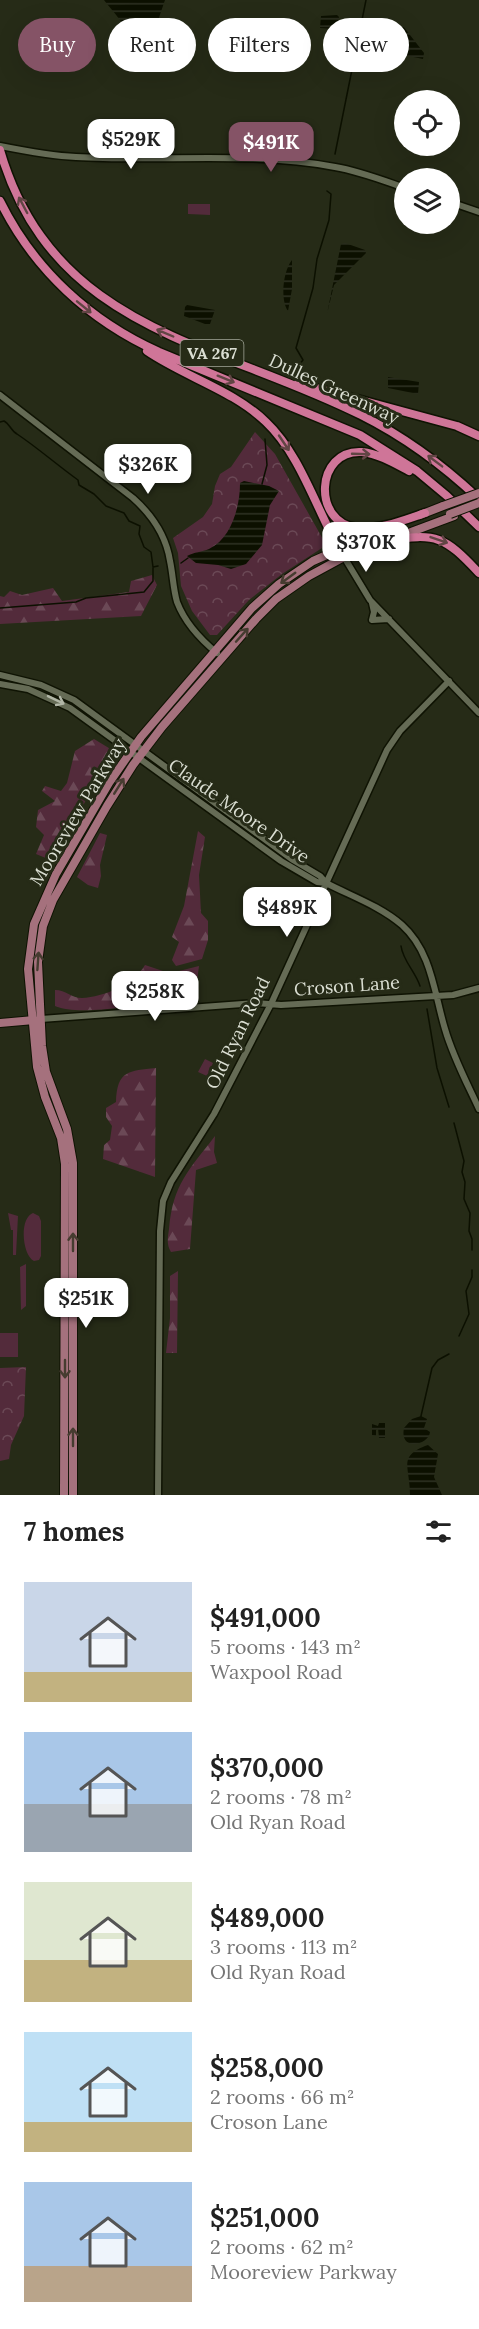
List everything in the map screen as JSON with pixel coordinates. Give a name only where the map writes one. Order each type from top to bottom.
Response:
[{"type":"highway","name":"Dulles Greenway","points":[[3,148],[8,174],[31,219],[54,252],[85,285],[117,309],[152,328],[321,397],[385,428],[430,458],[479,503]]},
{"type":"highway","name":"Dulles Greenway","points":[[0,201],[22,239],[47,272],[75,300],[115,329],[159,352],[360,435],[410,466],[447,496],[479,527]]},
{"type":"highway","points":[[115,329],[156,357],[239,402],[266,421],[287,447],[341,553]]},
{"type":"highway","points":[[252,369],[457,426],[479,436]]},
{"type":"highway","points":[[425,513],[378,527],[351,527],[339,521],[328,508],[324,496],[326,476],[332,465],[343,456],[356,452],[365,453],[392,462],[447,496]]},
{"type":"highway","points":[[387,541],[420,536],[440,539],[457,550],[479,573]]},
{"type":"main road","points":[[341,553],[425,513],[479,493]]},
{"type":"main road","points":[[341,553],[387,541],[479,503]]},
{"type":"main road","name":"Mooreview Parkway","points":[[64,1495],[65,1164],[61,1138],[39,1076],[31,1020],[28,969],[34,924],[56,874],[133,748],[252,608],[279,584],[313,561],[341,553]]},
{"type":"main road","name":"Mooreview Parkway","points":[[73,1495],[73,1163],[67,1129],[46,1072],[38,962],[43,926],[64,879],[121,782],[141,754],[222,658],[276,599],[341,553]]},
{"type":"main road","name":"Croson Lane","points":[[0,1023],[41,1019]]},
{"type":"street","points":[[3,148],[77,158],[230,158],[320,164],[347,169],[394,184]]},
{"type":"street","points":[[460,205],[479,212]]},
{"type":"street","points":[[0,395],[133,498],[149,514],[165,543],[180,608],[193,629],[222,658]]},
{"type":"street","points":[[341,553],[370,600],[374,609],[372,620],[389,619]]},
{"type":"street","points":[[370,600],[479,713]]},
{"type":"street","points":[[0,675],[41,685],[64,695],[133,748]]},
{"type":"street","name":"Old Ryan Road","points":[[158,1495],[160,1231],[163,1201],[180,1166],[214,1114],[271,1004],[391,743],[405,724],[449,681]]},
{"type":"street","points":[[0,684],[28,689],[59,702],[133,748]]},
{"type":"street","name":"Claude Moore Drive","points":[[133,748],[281,861],[317,882],[326,882],[384,912],[406,930],[426,959],[452,1050],[479,1109]]},
{"type":"street","name":"Croson Lane","points":[[41,1019],[256,1003],[437,996],[463,993],[479,988]]},
{"type":"green space","points":[[188,204],[210,204],[210,215],[188,214]]},
{"type":"green space","points":[[255,432],[275,454],[324,541],[322,548],[282,574],[249,600],[217,635],[210,635],[192,611],[181,586],[178,553],[173,538],[203,517],[212,504],[220,474],[231,467]]},
{"type":"green space","points":[[152,575],[157,585],[141,616],[0,624],[0,596],[4,597],[10,591],[22,595],[53,588],[62,601],[129,592],[131,581]]},
{"type":"green space","points":[[94,739],[117,753],[92,789],[53,861],[36,854],[44,835],[36,827],[38,810],[55,801],[42,791],[45,786],[61,791],[67,783],[75,751]]},
{"type":"green space","points":[[198,831],[205,837],[199,875],[201,913],[208,921],[208,940],[202,959],[176,966],[172,960],[179,942],[172,937],[184,906]]},
{"type":"green space","points":[[100,833],[107,835],[100,865],[101,876],[98,888],[88,885],[77,877]]},
{"type":"green space","points":[[145,965],[166,972],[156,1002],[90,1010],[65,1009],[55,1006],[55,990],[78,998],[100,995],[126,984]]},
{"type":"green space","points":[[199,966],[194,1002],[179,1003],[169,997],[179,971]]},
{"type":"green space","points":[[205,1059],[213,1063],[207,1076],[198,1072]]},
{"type":"green space","points":[[156,1068],[155,1177],[103,1159],[104,1145],[110,1140],[112,1126],[106,1117],[106,1108],[116,1102],[122,1078],[138,1070]]},
{"type":"green space","points":[[215,1136],[214,1152],[217,1163],[196,1170],[190,1249],[171,1252],[168,1235],[178,1189]]},
{"type":"green space","points":[[8,1213],[18,1216],[16,1255],[13,1255],[13,1230],[11,1230]]},
{"type":"green space","points":[[33,1213],[39,1216],[41,1221],[41,1256],[39,1260],[34,1261],[27,1252],[24,1237],[26,1222]]},
{"type":"green space","points":[[26,1264],[26,1306],[21,1310],[20,1267]]},
{"type":"green space","points":[[178,1271],[177,1353],[166,1353],[170,1318],[170,1276]]},
{"type":"green space","points":[[0,1333],[18,1333],[18,1357],[0,1357]]},
{"type":"green space","points":[[26,1367],[24,1416],[11,1445],[9,1459],[0,1461],[0,1368]]},
{"type":"shaded area","points":[[104,0],[165,0],[159,18],[119,18]]},
{"type":"shaded area","points":[[337,15],[339,17],[323,18],[323,28],[320,28],[321,16]]},
{"type":"shaded area","points":[[409,34],[424,53],[423,59],[409,56]]},
{"type":"shaded area","points":[[345,243],[365,250],[366,253],[334,285],[327,314],[341,244]]},
{"type":"shaded area","points":[[292,260],[292,289],[288,311],[284,300],[284,286],[286,271]]},
{"type":"shaded area","points":[[187,305],[215,310],[210,324],[184,316]]},
{"type":"shaded area","points":[[388,377],[419,382],[418,394],[388,388]]},
{"type":"shaded area","points":[[244,481],[269,486],[279,491],[270,505],[262,545],[246,564],[231,569],[196,563],[187,556],[217,544],[229,529],[236,511],[240,483]]},
{"type":"shaded area","points":[[421,1416],[427,1419],[424,1428],[430,1432],[428,1437],[415,1444],[406,1441],[404,1428],[412,1419]]},
{"type":"shaded area","points":[[379,1423],[385,1423],[385,1438],[379,1438],[378,1428],[376,1436],[372,1435],[372,1424],[378,1426]]},
{"type":"shaded area","points":[[428,1445],[438,1454],[434,1477],[442,1495],[410,1495],[407,1463],[412,1453]]},
{"type":"waterway","points":[[335,154],[366,0]]},
{"type":"waterway","points":[[289,370],[291,365],[299,365],[303,360],[296,348],[313,288],[317,259],[329,220],[331,194],[327,191]]},
{"type":"waterway","points":[[0,422],[6,422],[15,433],[78,480],[79,485],[94,494],[106,506],[124,513],[129,521],[140,526],[139,534],[144,547],[151,552],[153,567],[158,566]]},
{"type":"waterway","points":[[262,484],[267,465],[265,439]]},
{"type":"waterway","points":[[181,563],[188,558]]},
{"type":"waterway","points":[[0,608],[76,602],[86,598],[144,592],[153,581],[153,568]]},
{"type":"waterway","points":[[401,946],[420,986]]},
{"type":"waterway","points":[[427,1009],[437,1068],[449,1107]]},
{"type":"waterway","points":[[454,1123],[464,1161],[462,1172],[465,1182],[464,1199],[470,1213],[469,1231],[472,1250]]},
{"type":"waterway","points":[[459,1336],[469,1314],[466,1291],[472,1277],[472,1270]]},
{"type":"waterway","points":[[421,1416],[432,1368],[438,1360],[449,1354]]}]
